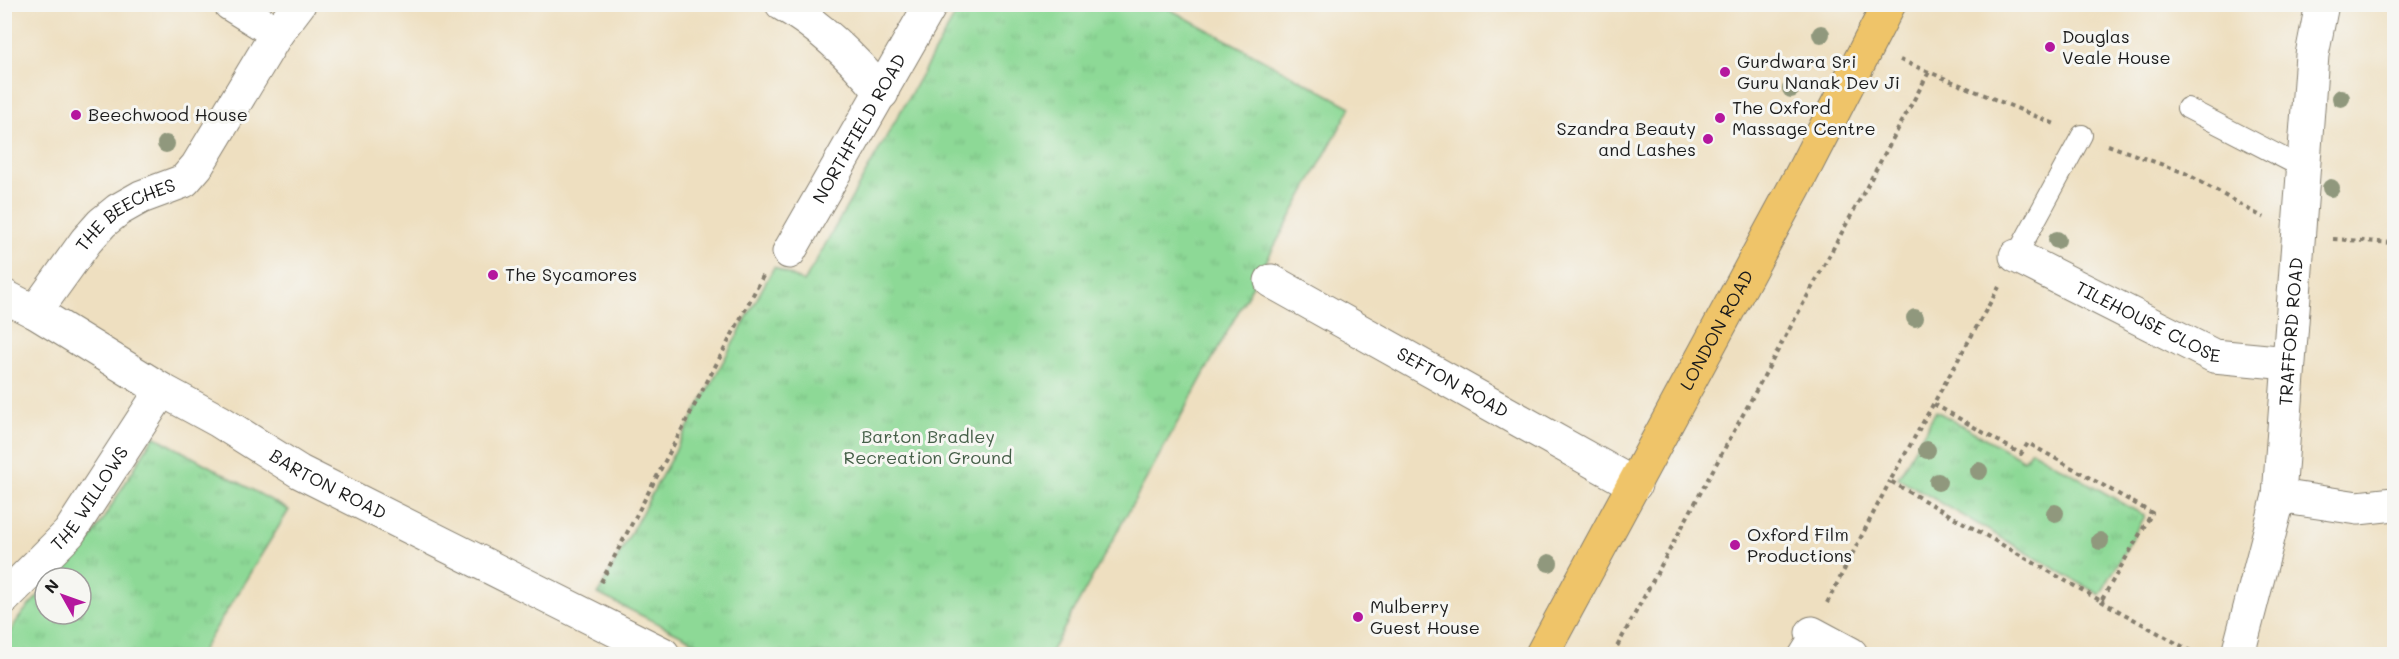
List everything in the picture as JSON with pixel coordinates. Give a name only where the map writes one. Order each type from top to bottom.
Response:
[{"type":"main road","name":"LONDON ROAD","points":[[1542,654],[1635,484],[1889,4]]},
{"type":"street","points":[[230,4],[277,33]]},
{"type":"street","name":"THE BEECHES","points":[[35,312],[102,222],[141,197],[184,181],[197,166],[277,33],[299,4]]},
{"type":"street","points":[[782,4],[824,34],[857,63],[882,93]]},
{"type":"street","name":"NORTHFIELD ROAD","points":[[789,252],[931,4]]},
{"type":"street","name":"TRAFFORD ROAD","points":[[2238,654],[2278,496],[2312,55],[2322,4]]},
{"type":"street","name":"TILEHOUSE CLOSE","points":[[2016,256],[2214,356],[2288,363]]},
{"type":"street","name":"SEFTON ROAD","points":[[1271,281],[1635,484]]},
{"type":"street","name":"BARTON ROAD","points":[[4,296],[35,312],[162,390],[219,421],[300,472],[663,654]]},
{"type":"street","name":"THE WILLOWS","points":[[4,598],[69,533],[162,390]]},
{"type":"street","points":[[2278,496],[2358,508],[2394,504]]},
{"type":"street","points":[[1805,644],[1851,654]]},
{"type":"lane","points":[[2187,108],[2303,168]]},
{"type":"lane","points":[[2016,256],[2082,135]]},
{"type":"path","points":[[1894,58],[2082,135],[2185,173],[2298,237],[2394,243]]},
{"type":"path","points":[[1613,654],[1929,72]]},
{"type":"path","points":[[597,589],[769,265],[789,252]]},
{"type":"path","points":[[1805,644],[1890,481],[2016,256]]},
{"type":"path","points":[[1934,404],[2021,454],[2028,443],[2152,513],[2101,601]]},
{"type":"path","points":[[1890,481],[2196,654]]},
{"type":"green space","name":"Barton Bradley Recreation Ground","points":[[961,5],[1162,5],[1351,107],[1050,654],[719,654],[598,594],[774,267],[804,282]]},
{"type":"green space","points":[[1936,411],[2024,460],[2031,450],[2145,516],[2100,595],[1898,478]]},
{"type":"green space","points":[[154,436],[289,510],[200,654],[5,654],[8,636],[33,602],[33,626],[93,626],[93,566],[68,566],[91,539]]},
{"type":"place","name":"Douglas Veale House","points":[[2050,47]]},
{"type":"place","name":"Gurdwara Sri Guru Nanak Dev Ji","points":[[1725,72]]},
{"type":"place","name":"Beechwood House","points":[[76,115]]},
{"type":"place","name":"The Oxford Massage Centre","points":[[1720,118]]},
{"type":"place","name":"Szandra Beauty and Lashes","points":[[1708,139]]},
{"type":"place","name":"The Sycamores","points":[[493,275]]},
{"type":"place","name":"Oxford Film Productions","points":[[1735,545]]},
{"type":"place","name":"Mulberry Guest House","points":[[1358,617]]}]
